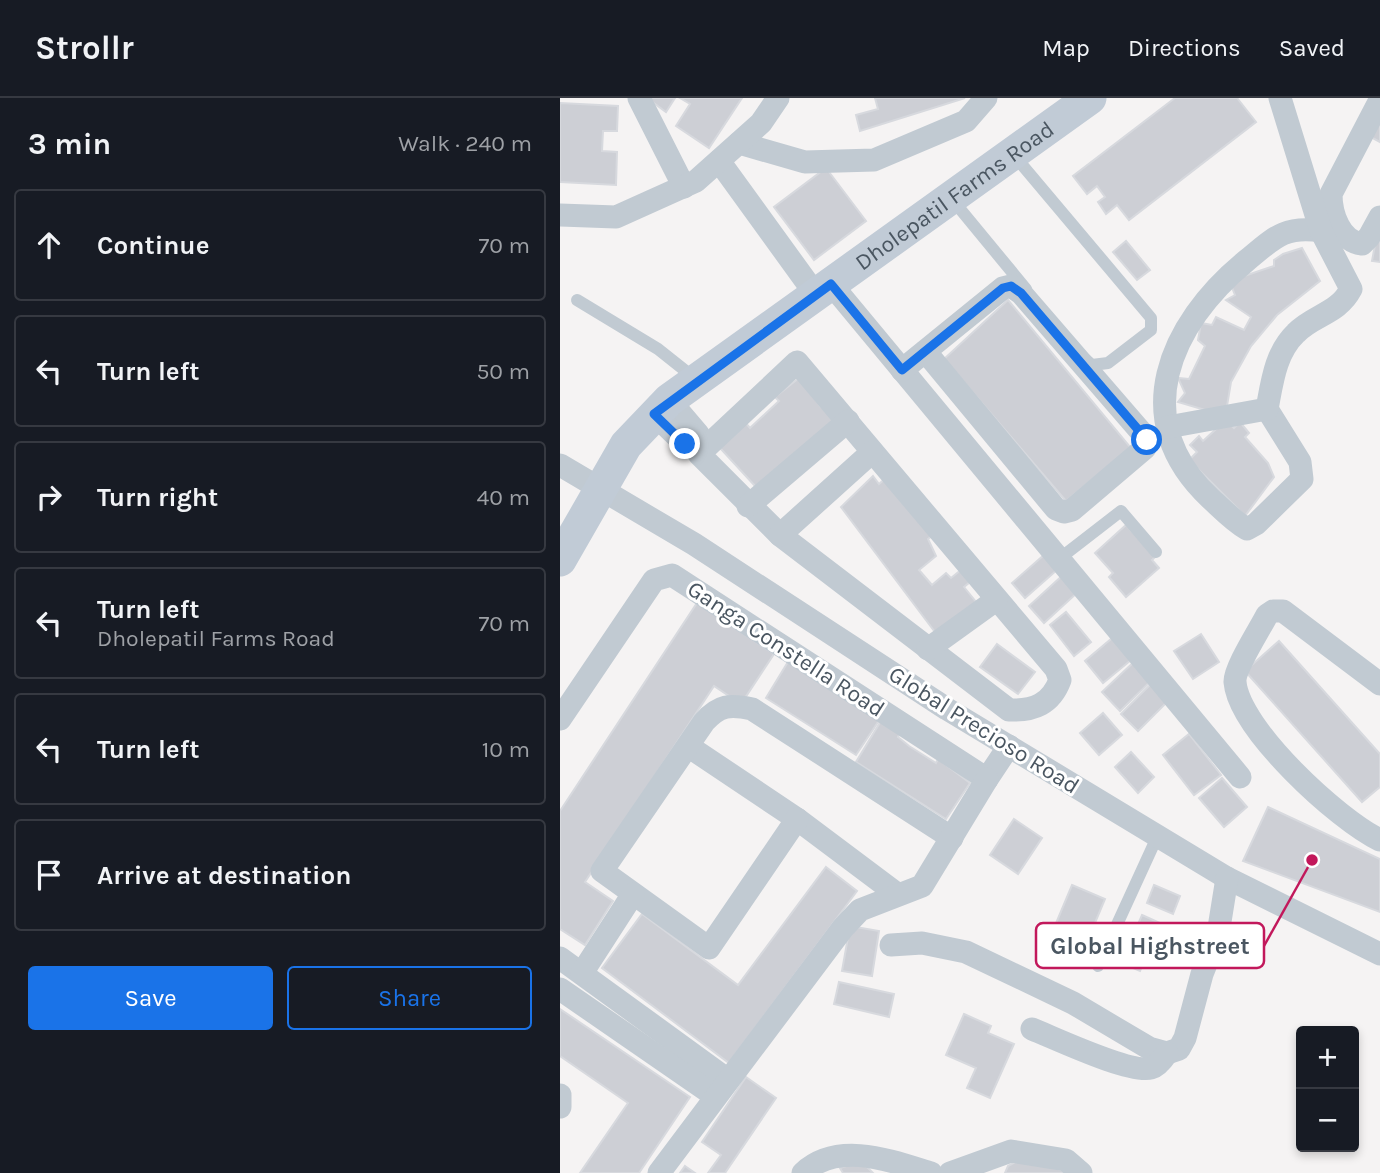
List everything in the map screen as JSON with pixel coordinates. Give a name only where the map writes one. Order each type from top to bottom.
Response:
[{"type":"street","points":[[639,98],[684,187]]},
{"type":"street","points":[[560,215],[617,217],[696,181],[761,123],[778,98]]},
{"type":"street","points":[[739,143],[805,162],[874,160],[966,121],[986,98]]},
{"type":"street","name":"Dholepatil Farms Road","points":[[560,560],[598,489],[626,445],[662,407],[1090,98]]},
{"type":"street","points":[[1280,98],[1321,231],[1350,289],[1341,305],[1296,332],[1277,361],[1267,409],[1300,462],[1302,479],[1256,524],[1247,528],[1235,522],[1198,487],[1179,462],[1163,409],[1164,384],[1174,348],[1207,297],[1226,278],[1280,234],[1299,228],[1321,231]]},
{"type":"street","points":[[1380,100],[1331,194],[1341,231],[1355,243],[1362,244],[1369,237],[1380,217]]},
{"type":"street","points":[[719,161],[823,289],[902,370],[1240,777]]},
{"type":"street","points":[[902,370],[925,351],[1003,288],[1011,286],[1021,293],[1142,433],[1147,440],[1145,448],[1072,510],[1064,512],[1056,509],[925,351]]},
{"type":"street","points":[[662,407],[698,434],[697,450],[748,506],[780,535],[1009,710],[1041,706],[1056,692],[1060,680],[1056,669],[871,453],[848,421],[797,362],[697,450]]},
{"type":"street","points":[[1168,427],[1267,409]]},
{"type":"street","points":[[748,506],[848,421]]},
{"type":"street","points":[[780,535],[871,453]]},
{"type":"street","name":"Global Precioso Road","points":[[560,466],[694,544],[1009,746],[1227,878],[1380,954]]},
{"type":"street","name":"Ganga Constella Road","points":[[560,719],[654,580],[672,575],[987,779]]},
{"type":"street","points":[[928,649],[996,600]]},
{"type":"street","points":[[1375,830],[1342,817],[1294,775],[1240,704],[1234,679],[1266,615],[1273,611],[1283,611],[1380,684]]},
{"type":"street","points":[[797,819],[709,948],[601,871],[714,710],[736,706],[752,709],[952,838]]},
{"type":"street","points":[[688,746],[797,819],[897,894]]},
{"type":"street","points":[[659,1173],[843,928],[860,910],[897,894],[911,893],[922,886],[1009,746]]},
{"type":"street","points":[[1032,1029],[1116,1063],[1146,1069],[1155,1067],[1167,1053],[1179,1049],[1185,1038],[1202,974],[1218,934],[1227,878]]},
{"type":"street","points":[[582,972],[633,894]]},
{"type":"street","points":[[891,945],[922,943],[965,952],[1073,1003],[1149,1048],[1167,1053]]},
{"type":"street","points":[[560,958],[582,972],[721,1088]]},
{"type":"street","points":[[560,989],[721,1088]]},
{"type":"street","points":[[560,1095],[560,1107]]},
{"type":"street","points":[[950,1173],[1011,1151],[1066,1160],[1081,1173]]},
{"type":"street","points":[[803,1173],[832,1159],[868,1154],[931,1173]]},
{"type":"lane","points":[[951,198],[1084,358],[1092,365],[1108,363],[1151,330],[1151,317],[1012,154]]},
{"type":"lane","points":[[577,300],[658,349],[697,380]]},
{"type":"lane","points":[[1059,559],[1121,511],[1156,552]]},
{"type":"lane","points":[[1098,967],[1157,835]]},
{"type":"building","points":[[647,98],[675,98],[666,112]]},
{"type":"building","points":[[680,98],[742,98],[709,148],[676,126],[690,104]]},
{"type":"building","points":[[875,98],[965,98],[860,131],[856,115],[878,109]]},
{"type":"building","points":[[1175,98],[1237,98],[1256,122],[1129,220],[1117,205],[1106,214],[1098,202],[1105,197],[1097,186],[1087,194],[1073,176]]},
{"type":"building","points":[[560,103],[618,106],[617,131],[603,131],[602,151],[617,152],[616,185],[560,182]]},
{"type":"building","points":[[1380,119],[1380,142],[1367,135]]},
{"type":"building","points":[[826,168],[866,221],[814,260],[774,207]]},
{"type":"building","points":[[1377,234],[1380,234],[1380,262],[1372,261]]},
{"type":"building","points":[[1126,241],[1150,270],[1137,280],[1113,252]]},
{"type":"building","points":[[1302,248],[1320,281],[1277,315],[1251,346],[1231,382],[1227,406],[1222,415],[1178,402],[1185,393],[1178,378],[1189,379],[1205,346],[1198,340],[1201,323],[1212,325],[1216,317],[1244,330],[1251,317],[1226,300],[1235,295],[1231,285],[1238,278],[1274,266],[1274,260],[1283,254]]},
{"type":"building","points":[[1008,300],[1131,448],[1066,501],[944,359]]},
{"type":"building","points":[[799,378],[821,407],[837,418],[756,487],[720,448],[744,421],[750,428],[779,401],[775,397]]},
{"type":"building","points":[[1226,420],[1234,428],[1240,422],[1249,433],[1245,437],[1268,463],[1274,477],[1245,516],[1189,460],[1197,452],[1190,445],[1199,436],[1203,441]]},
{"type":"building","points":[[873,476],[879,484],[886,478],[933,535],[928,539],[936,556],[919,570],[932,585],[946,573],[951,578],[961,570],[970,582],[964,587],[976,602],[938,636],[841,507]]},
{"type":"building","points":[[1126,525],[1155,557],[1152,560],[1159,568],[1126,597],[1109,577],[1113,573],[1095,553]]},
{"type":"building","points":[[1044,555],[1057,570],[1025,598],[1012,583]]},
{"type":"building","points":[[1063,575],[1078,592],[1044,623],[1029,606]]},
{"type":"building","points":[[697,603],[774,654],[741,704],[714,686],[585,882],[613,901],[585,945],[560,929],[560,811]]},
{"type":"building","points":[[1066,612],[1091,642],[1074,656],[1050,625]]},
{"type":"building","points":[[1117,634],[1136,656],[1103,683],[1085,661]]},
{"type":"building","points":[[1201,634],[1219,662],[1193,679],[1174,651]]},
{"type":"building","points":[[1279,641],[1380,754],[1380,787],[1362,802],[1245,671]]},
{"type":"building","points":[[997,644],[1035,672],[1018,694],[980,667]]},
{"type":"building","points":[[791,657],[880,719],[856,755],[766,698]]},
{"type":"building","points":[[1136,660],[1154,678],[1120,711],[1102,692]]},
{"type":"building","points":[[1151,684],[1168,701],[1138,731],[1121,714]]},
{"type":"building","points":[[1103,713],[1122,735],[1099,755],[1080,733]]},
{"type":"building","points":[[881,721],[900,733],[898,737],[909,746],[936,763],[938,759],[970,783],[946,819],[856,762]]},
{"type":"building","points":[[1189,734],[1221,775],[1194,795],[1163,755]]},
{"type":"building","points":[[1131,752],[1154,777],[1138,793],[1115,767]]},
{"type":"building","points":[[1222,778],[1247,807],[1224,827],[1199,798]]},
{"type":"building","points":[[1268,807],[1380,859],[1380,912],[1243,861]]},
{"type":"building","points":[[1014,819],[1042,838],[1018,874],[990,855]]},
{"type":"building","points":[[826,867],[857,891],[729,1063],[602,968],[642,914],[738,985]]},
{"type":"building","points":[[1072,885],[1105,899],[1082,954],[1049,940]]},
{"type":"building","points":[[1154,885],[1180,896],[1173,914],[1147,903]]},
{"type":"building","points":[[1142,915],[1160,923],[1140,971],[1121,963]]},
{"type":"building","points":[[850,926],[879,931],[872,976],[842,971]]},
{"type":"building","points":[[839,982],[894,994],[889,1017],[834,1004]]},
{"type":"building","points":[[560,1009],[690,1097],[639,1173],[580,1173],[628,1103],[560,1056]]},
{"type":"building","points":[[964,1014],[991,1026],[988,1033],[1014,1044],[990,1098],[967,1088],[976,1068],[946,1055]]},
{"type":"building","points":[[746,1077],[776,1098],[725,1173],[708,1173],[721,1155],[702,1142]]},
{"type":"building","points":[[1021,1159],[1072,1173],[1005,1173],[1008,1166]]},
{"type":"building","points":[[857,1163],[873,1173],[843,1173],[840,1168]]},
{"type":"building","points":[[685,1166],[695,1173],[680,1173]]},
{"type":"place","name":"Global Highstreet","points":[[1312,860]]},
{"type":"route","points":[[685,444],[654,414],[669,400],[831,284],[902,370],[1003,288],[1011,286],[1021,293],[1147,440]]}]
